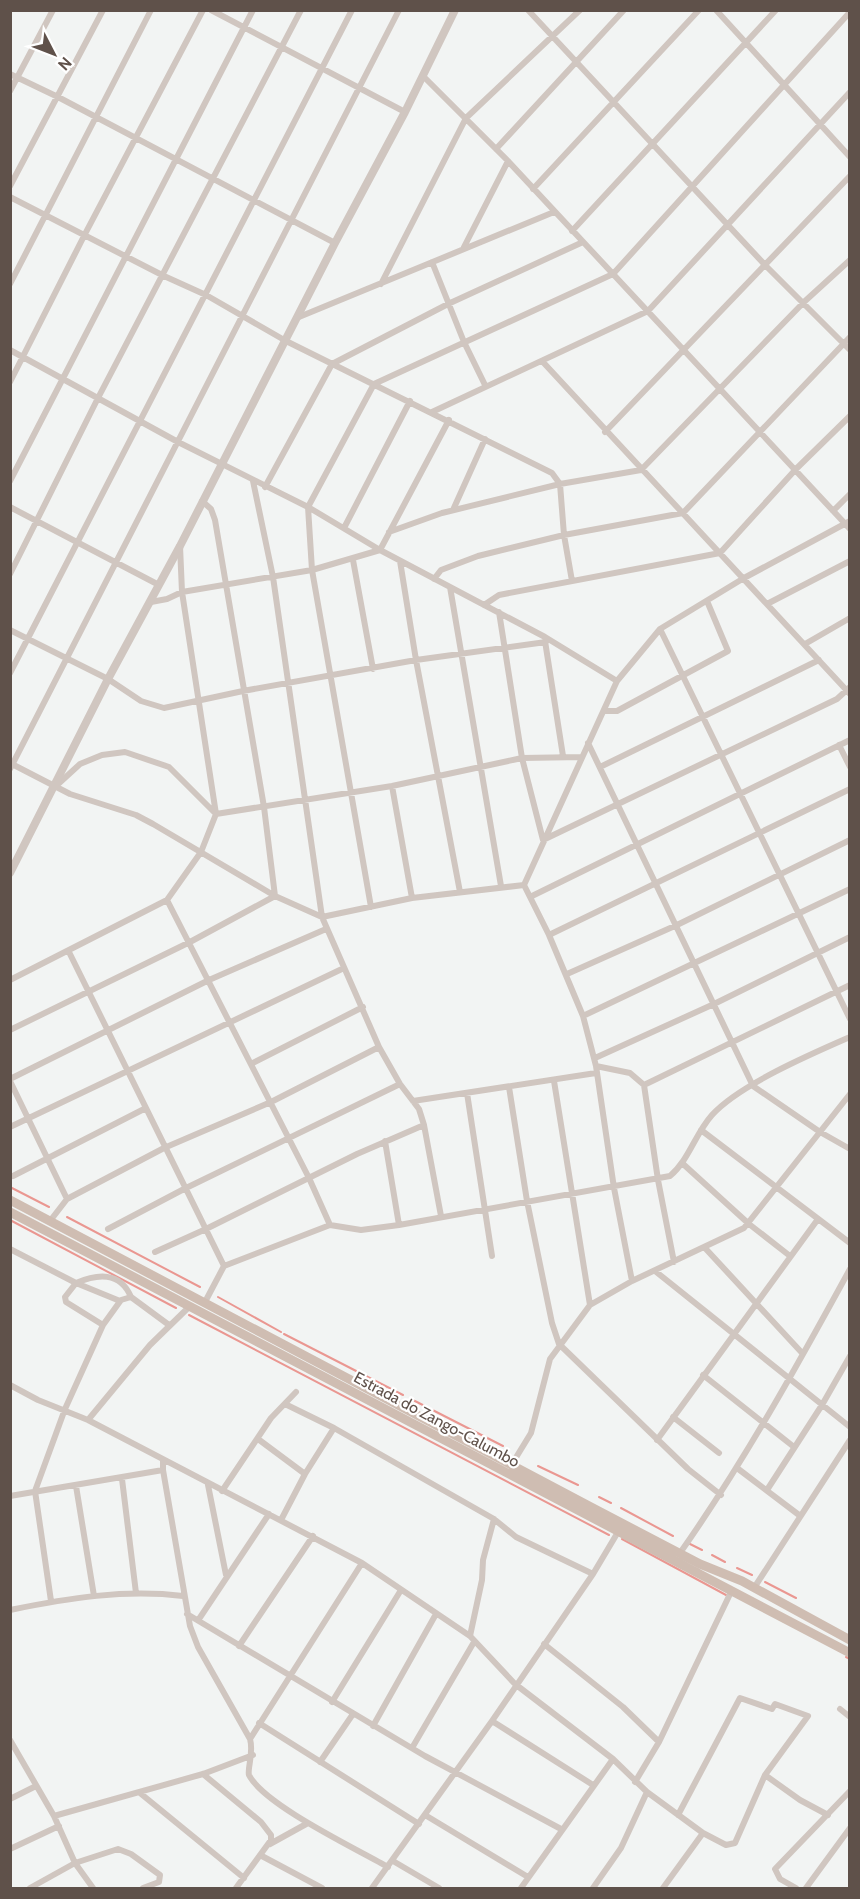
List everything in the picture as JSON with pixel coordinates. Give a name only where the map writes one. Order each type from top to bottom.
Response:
[{"type":"main road","name":"Estrada do Zango-Calumbo","points":[[10,1200],[680,1552],[754,1588],[849,1640]]},
{"type":"main road","name":"Estrada do Zango-Calumbo","points":[[10,1212],[849,1653]]},
{"type":"street","points":[[10,91],[14,76],[53,10]]},
{"type":"street","points":[[10,186],[103,10]]},
{"type":"street","points":[[10,284],[151,10]]},
{"type":"street","points":[[10,382],[203,10]]},
{"type":"street","points":[[211,10],[405,112]]},
{"type":"street","points":[[10,481],[253,10]]},
{"type":"street","points":[[10,574],[98,398],[164,276],[301,10]]},
{"type":"street","points":[[10,673],[352,10]]},
{"type":"street","points":[[399,10],[11,765],[80,798],[136,815],[178,836],[275,896],[322,918],[412,898],[524,885]]},
{"type":"street","points":[[10,873],[56,786],[108,679],[151,602],[220,464],[299,317],[334,243],[405,112],[454,10]]},
{"type":"street","points":[[528,10],[765,265],[849,350]]},
{"type":"street","points":[[381,284],[466,118],[580,10]]},
{"type":"street","points":[[496,149],[624,10]]},
{"type":"street","points":[[533,189],[699,10]]},
{"type":"street","points":[[716,10],[849,158]]},
{"type":"street","points":[[572,231],[776,10]]},
{"type":"street","points":[[372,907],[312,570],[308,507],[374,384],[612,274],[690,185],[784,86],[849,12]]},
{"type":"street","points":[[14,76],[96,116],[334,243]]},
{"type":"street","points":[[423,76],[508,161],[832,511],[848,525],[744,578],[660,629],[617,681],[524,885],[567,974],[583,1016],[595,1058],[614,1188],[632,1281]]},
{"type":"street","points":[[432,412],[485,385],[648,311],[849,92]]},
{"type":"street","points":[[464,247],[508,161]]},
{"type":"street","points":[[605,432],[849,176]]},
{"type":"street","points":[[10,197],[206,295],[286,341],[552,473],[560,484],[564,535],[572,581]]},
{"type":"street","points":[[299,317],[464,247],[555,212]]},
{"type":"street","points":[[265,487],[332,364],[448,304],[583,242]]},
{"type":"street","points":[[389,532],[453,510],[560,484],[641,470],[804,302],[849,260]]},
{"type":"street","points":[[432,262],[464,342],[485,385]]},
{"type":"street","points":[[434,579],[441,570],[478,556],[564,535],[683,513],[849,337]]},
{"type":"street","points":[[10,350],[178,442],[308,507],[400,561],[499,612],[617,681]]},
{"type":"street","points":[[542,361],[605,432],[848,690],[837,699],[543,840]]},
{"type":"street","points":[[344,528],[410,401]]},
{"type":"street","points":[[484,605],[499,595],[720,553],[849,416]]},
{"type":"street","points":[[151,602],[167,599],[182,592],[312,570],[353,560],[380,550],[449,420]]},
{"type":"street","points":[[453,510],[485,439]]},
{"type":"street","points":[[253,481],[273,577],[322,918],[379,1047],[400,1084],[413,1101],[424,1125],[441,1216]]},
{"type":"street","points":[[832,511],[849,494]]},
{"type":"street","points":[[202,501],[211,509],[215,520],[264,807],[275,896]]},
{"type":"street","points":[[10,507],[159,585]]},
{"type":"street","points":[[10,980],[69,952],[167,900],[201,852],[216,814],[197,702],[182,592],[180,546]]},
{"type":"street","points":[[353,560],[373,669]]},
{"type":"street","points":[[400,561],[416,660],[460,892]]},
{"type":"street","points":[[767,604],[849,561]]},
{"type":"street","points":[[450,588],[501,886]]},
{"type":"street","points":[[604,711],[617,711],[728,651],[707,601]]},
{"type":"street","points":[[499,612],[522,758],[543,840]]},
{"type":"street","points":[[805,644],[849,618]]},
{"type":"street","points":[[660,629],[849,1019]]},
{"type":"street","points":[[10,630],[108,679],[123,691],[159,708],[416,660],[545,640]]},
{"type":"street","points":[[545,640],[563,756]]},
{"type":"street","points":[[600,766],[819,660]]},
{"type":"street","points":[[530,897],[849,740]]},
{"type":"street","points":[[588,743],[753,1086],[849,1149]]},
{"type":"street","points":[[839,745],[849,767]]},
{"type":"street","points":[[56,786],[80,764],[102,755],[125,752],[169,767],[216,814]]},
{"type":"street","points":[[216,814],[392,786],[522,758],[582,757]]},
{"type":"street","points":[[392,786],[412,898]]},
{"type":"street","points":[[549,935],[849,789]]},
{"type":"street","points":[[567,974],[677,925],[849,840]]},
{"type":"street","points":[[583,1016],[849,889]]},
{"type":"street","points":[[10,1030],[190,942],[275,896]]},
{"type":"street","points":[[167,900],[271,1102],[330,1226]]},
{"type":"street","points":[[67,1199],[10,1080],[209,981],[326,929]]},
{"type":"street","points":[[595,1058],[714,1004],[849,937]]},
{"type":"street","points":[[69,952],[224,1266]]},
{"type":"street","points":[[10,1126],[344,968]]},
{"type":"street","points":[[644,1085],[849,986]]},
{"type":"street","points":[[251,1064],[363,1007]]},
{"type":"street","points":[[205,1302],[224,1266],[330,1226],[361,1230],[399,1225],[572,1193],[614,1188],[669,1176],[682,1163],[701,1130],[724,1104],[753,1086],[849,1036]]},
{"type":"street","points":[[50,1221],[67,1199],[164,1148],[271,1102],[379,1047]]},
{"type":"street","points":[[413,1101],[554,1081],[596,1069],[630,1073],[639,1078],[644,1085],[658,1180],[674,1262]]},
{"type":"street","points":[[554,1081],[590,1305]]},
{"type":"street","points":[[108,1230],[184,1189],[400,1084]]},
{"type":"street","points":[[509,1087],[527,1201],[552,1323],[559,1344],[657,1440],[721,1495]]},
{"type":"street","points":[[467,1093],[492,1257]]},
{"type":"street","points":[[512,1464],[531,1432],[544,1377],[559,1344],[590,1305],[632,1281],[705,1248],[749,1224],[849,1094]]},
{"type":"street","points":[[13,1176],[146,1108]]},
{"type":"street","points":[[155,1252],[385,1140],[424,1125]]},
{"type":"street","points":[[701,1130],[849,1242]]},
{"type":"street","points":[[385,1140],[399,1225]]},
{"type":"street","points":[[682,1163],[749,1224],[790,1256]]},
{"type":"street","points":[[657,1440],[818,1219]]},
{"type":"street","points":[[705,1248],[804,1354]]},
{"type":"street","points":[[10,1249],[76,1283],[120,1301]]},
{"type":"street","points":[[680,1552],[721,1495],[765,1422],[849,1269]]},
{"type":"street","points":[[655,1271],[849,1427]]},
{"type":"street","points":[[104,1325],[66,1302],[65,1297],[76,1283],[91,1276],[109,1276],[123,1284],[131,1297],[169,1324]]},
{"type":"street","points":[[51,1601],[35,1491],[65,1409],[104,1325],[120,1301],[131,1297]]},
{"type":"street","points":[[88,1420],[169,1324],[190,1306]]},
{"type":"street","points":[[767,1490],[822,1405],[849,1356]]},
{"type":"street","points":[[703,1375],[794,1447]]},
{"type":"street","points":[[10,1385],[38,1400],[88,1420],[208,1485],[313,1536],[362,1563],[472,1639],[515,1684],[613,1759],[634,1782],[678,1815],[703,1833],[726,1845],[735,1843],[765,1775],[808,1716],[775,1704],[772,1709],[740,1698],[678,1815]]},
{"type":"street","points":[[222,1491],[271,1418],[296,1392]]},
{"type":"street","points":[[285,1404],[334,1428],[494,1519],[516,1537],[593,1574]]},
{"type":"street","points":[[673,1417],[719,1454]]},
{"type":"street","points":[[281,1520],[305,1474],[334,1428]]},
{"type":"street","points":[[258,1439],[305,1474]]},
{"type":"street","points":[[754,1588],[849,1440]]},
{"type":"street","points":[[163,1460],[187,1614],[198,1647],[250,1739],[253,1755],[248,1769],[255,1783],[308,1823],[439,1888]]},
{"type":"street","points":[[737,1468],[799,1515]]},
{"type":"street","points":[[10,1496],[122,1479],[163,1470]]},
{"type":"street","points":[[122,1479],[136,1593]]},
{"type":"street","points":[[208,1485],[226,1575]]},
{"type":"street","points":[[75,1486],[94,1596]]},
{"type":"street","points":[[199,1620],[226,1575],[269,1514]]},
{"type":"street","points":[[412,1748],[472,1639],[483,1560],[494,1519]]},
{"type":"street","points":[[372,1888],[492,1721],[515,1684],[593,1574],[618,1532]]},
{"type":"street","points":[[240,1646],[313,1536]]},
{"type":"street","points":[[250,1739],[289,1674],[362,1563]]},
{"type":"street","points":[[332,1702],[401,1590]]},
{"type":"street","points":[[634,1782],[659,1742],[730,1592]]},
{"type":"street","points":[[10,1610],[51,1601],[94,1596],[136,1593],[183,1596]]},
{"type":"street","points":[[187,1614],[373,1726],[561,1829]]},
{"type":"street","points":[[373,1726],[436,1614]]},
{"type":"street","points":[[544,1644],[623,1707],[659,1742]]},
{"type":"street","points":[[840,1709],[849,1714]]},
{"type":"street","points":[[320,1762],[353,1714]]},
{"type":"street","points":[[492,1721],[593,1785]]},
{"type":"street","points":[[259,1723],[418,1824]]},
{"type":"street","points":[[10,1740],[13,1750],[54,1816],[75,1863],[93,1888]]},
{"type":"street","points":[[54,1816],[203,1774],[253,1755]]},
{"type":"street","points":[[521,1888],[613,1759]]},
{"type":"street","points":[[203,1774],[267,1828],[271,1840],[237,1888]]},
{"type":"street","points":[[765,1775],[800,1800],[828,1815]]},
{"type":"street","points":[[10,1799],[36,1786]]},
{"type":"street","points":[[796,1888],[780,1879],[776,1869],[849,1791]]},
{"type":"street","points":[[593,1888],[621,1848],[647,1792]]},
{"type":"street","points":[[140,1793],[244,1878]]},
{"type":"street","points":[[425,1815],[528,1877]]},
{"type":"street","points":[[265,1848],[274,1840],[308,1823]]},
{"type":"street","points":[[10,1849],[58,1826]]},
{"type":"street","points":[[806,1888],[849,1828]]},
{"type":"street","points":[[663,1888],[703,1833]]},
{"type":"street","points":[[30,1888],[75,1863],[118,1849],[124,1850],[160,1875],[159,1882],[142,1888]]},
{"type":"street","points":[[260,1855],[322,1888]]},
{"type":"waterway","points":[[10,1187],[49,1207]]},
{"type":"waterway","points":[[67,1217],[200,1287]]},
{"type":"waterway","points":[[10,1220],[176,1308]]},
{"type":"waterway","points":[[218,1297],[281,1332]]},
{"type":"waterway","points":[[189,1315],[609,1535]]},
{"type":"waterway","points":[[284,1334],[403,1395]]},
{"type":"waterway","points":[[411,1399],[503,1446]]},
{"type":"waterway","points":[[538,1466],[578,1485]]},
{"type":"waterway","points":[[599,1497],[611,1503]]},
{"type":"waterway","points":[[621,1508],[673,1536]]},
{"type":"waterway","points":[[622,1539],[726,1595]]},
{"type":"waterway","points":[[690,1544],[702,1550]]},
{"type":"waterway","points":[[712,1555],[725,1562]]},
{"type":"waterway","points":[[737,1568],[752,1575]]},
{"type":"waterway","points":[[765,1582],[796,1598]]},
{"type":"waterway","points":[[846,1657],[850,1659]]}]
